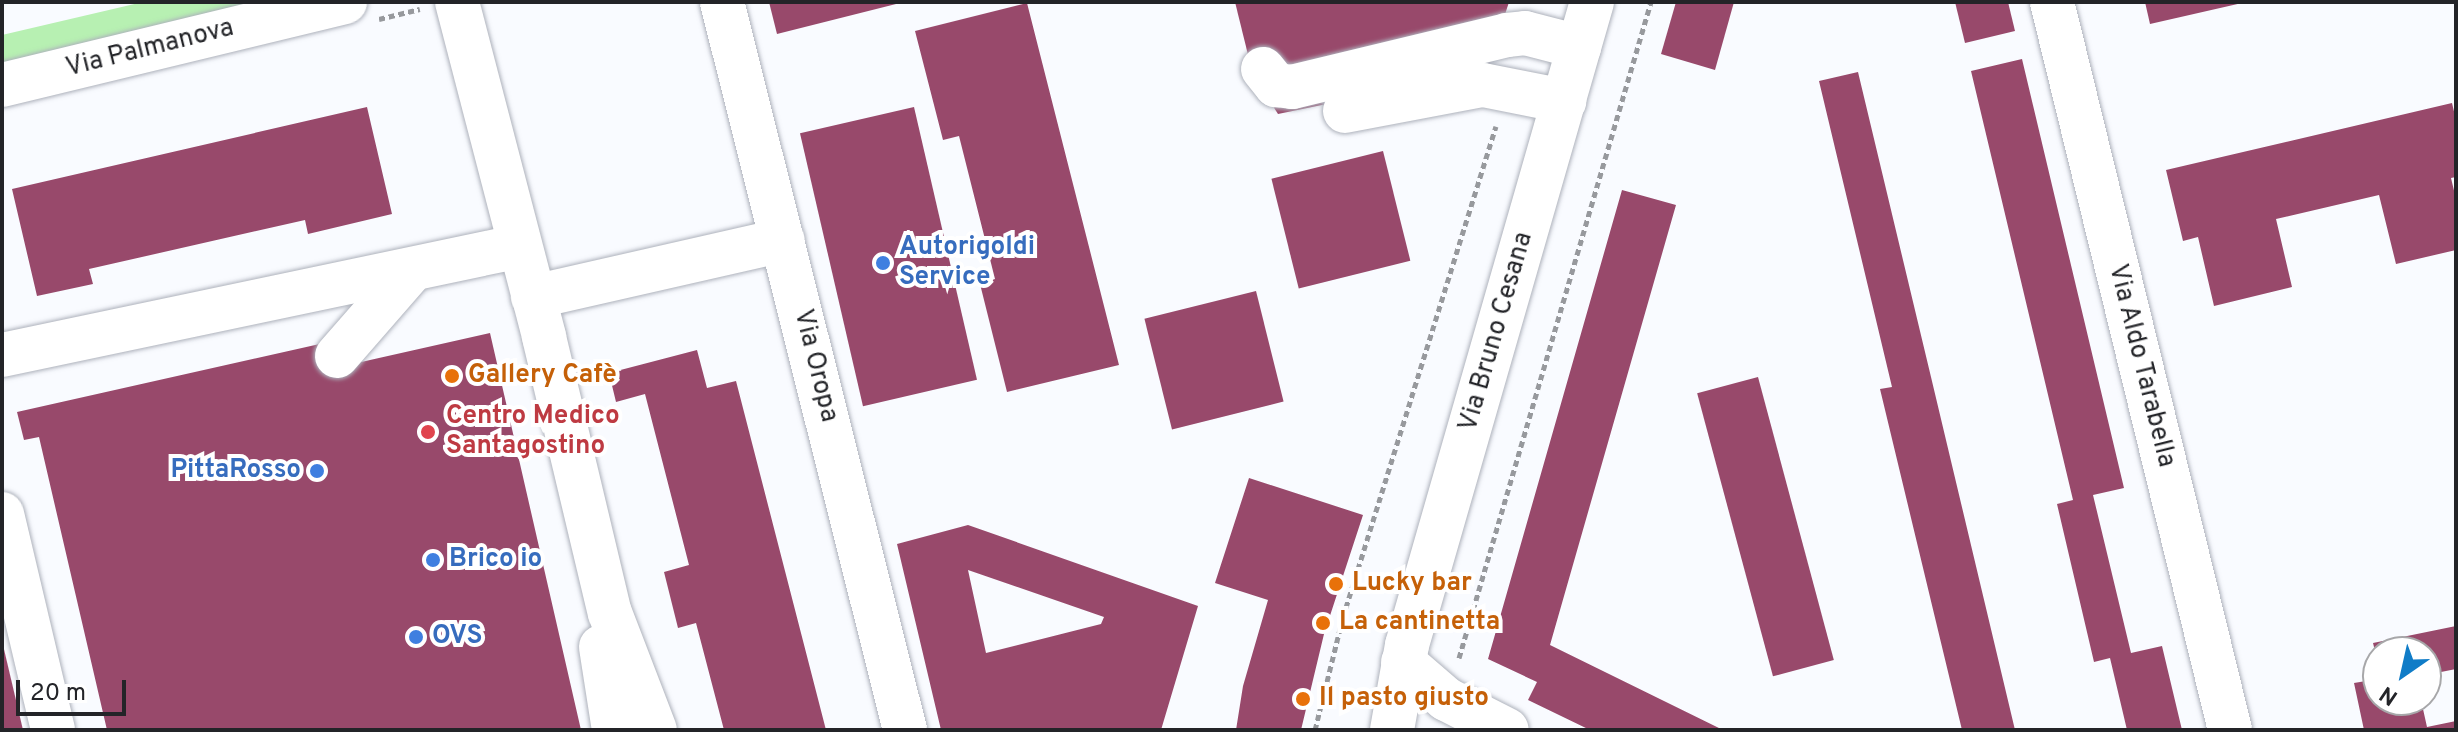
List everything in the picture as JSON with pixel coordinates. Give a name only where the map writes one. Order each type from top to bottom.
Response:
[{"type":"street","name":"Via Palmanova","points":[[2,85],[345,2]]},
{"type":"street","points":[[457,2],[610,613],[655,730]]},
{"type":"street","name":"Via Oropa","points":[[722,2],[905,730]]},
{"type":"street","name":"Via Bruno Cesana","points":[[1392,730],[1403,662],[1592,2]]},
{"type":"street","name":"Via Aldo Tarabella","points":[[2052,2],[2230,730]]},
{"type":"street","points":[[1263,69],[1276,85],[1292,87],[1507,35],[1525,33],[1579,47]]},
{"type":"street","points":[[1345,111],[1483,85],[1564,101]]},
{"type":"street","points":[[533,297],[783,240]]},
{"type":"street","points":[[2,355],[520,246]]},
{"type":"street","points":[[337,356],[412,270]]},
{"type":"street","points":[[533,297],[532,355],[608,677],[614,730]]},
{"type":"street","points":[[577,347],[612,502],[629,665],[643,730]]},
{"type":"street","points":[[4,530],[53,730]]},
{"type":"street","points":[[1403,662],[1446,699],[1507,730]]},
{"type":"path","points":[[1458,659],[1651,2]]},
{"type":"path","points":[[1315,730],[1343,617],[1507,92]]},
{"type":"green space","points":[[143,2],[273,2],[2,67],[2,35]]},
{"type":"building","points":[[769,2],[900,2],[900,3],[777,34]]},
{"type":"building","points":[[1235,2],[1509,2],[1487,71],[1278,114],[1253,75]]},
{"type":"building","points":[[1676,2],[1734,2],[1715,70],[1661,54]]},
{"type":"building","points":[[1955,2],[2008,2],[2015,31],[1965,43]]},
{"type":"building","points":[[2145,2],[2242,2],[2242,3],[2150,24]]},
{"type":"building","points":[[1027,3],[1119,365],[1007,392],[980,284],[995,279],[959,136],[943,140],[915,31]]},
{"type":"building","points":[[2022,59],[2124,488],[2093,495],[2131,653],[2162,646],[2182,730],[2127,730],[2110,658],[2094,662],[2057,504],[2073,500],[1971,71]]},
{"type":"building","points":[[1858,72],[2015,730],[1962,730],[1880,389],[1892,387],[1819,81]]},
{"type":"building","points":[[2452,103],[2456,120],[2456,177],[2451,178],[2456,199],[2456,250],[2396,264],[2379,195],[2276,219],[2292,287],[2214,306],[2198,237],[2183,241],[2166,170]]},
{"type":"building","points":[[367,107],[392,214],[308,234],[305,220],[89,269],[93,284],[37,296],[12,189]]},
{"type":"building","points":[[914,107],[977,380],[863,406],[800,133]]},
{"type":"building","points":[[1383,151],[1410,261],[1299,288],[1271,179]]},
{"type":"building","points":[[1622,190],[1676,205],[1550,645],[1723,730],[1590,730],[1528,700],[1537,682],[1488,659]]},
{"type":"building","points":[[1256,291],[1284,402],[1172,429],[1144,319]]},
{"type":"building","points":[[490,333],[581,730],[107,730],[39,437],[24,440],[17,412],[333,341],[339,367]]},
{"type":"building","points":[[697,350],[707,388],[736,381],[826,730],[724,730],[696,623],[678,628],[664,572],[689,565],[645,394],[616,402],[609,373]]},
{"type":"building","points":[[1758,377],[1834,660],[1773,676],[1697,393]]},
{"type":"building","points":[[1249,478],[1363,515],[1324,634],[1301,730],[1236,730],[1243,686],[1268,600],[1215,583]]},
{"type":"building","points":[[968,525],[1198,606],[1161,730],[941,730],[897,544]],"holes":[[[968,570],[1104,617],[1101,624],[986,653]]]},
{"type":"building","points":[[2456,626],[2456,669],[2442,672],[2442,636],[2407,636]]},
{"type":"building","points":[[3,645],[23,730],[2,730]]},
{"type":"building","points":[[2362,682],[2362,716],[2425,716],[2427,727],[2456,721],[2456,730],[2364,730],[2354,683]]},
{"type":"place","name":"Autorigoldi Service","points":[[883,263]]},
{"type":"place","name":"Gallery Cafè","points":[[452,376]]},
{"type":"place","name":"Centro Medico Santagostino","points":[[428,432]]},
{"type":"place","name":"PittaRosso","points":[[317,471]]},
{"type":"place","name":"Brico io","points":[[433,560]]},
{"type":"place","name":"Lucky bar","points":[[1336,584]]},
{"type":"place","name":"La cantinetta","points":[[1323,623]]},
{"type":"place","name":"OVS","points":[[416,637]]},
{"type":"place","name":"Il pasto giusto","points":[[1303,699]]}]
